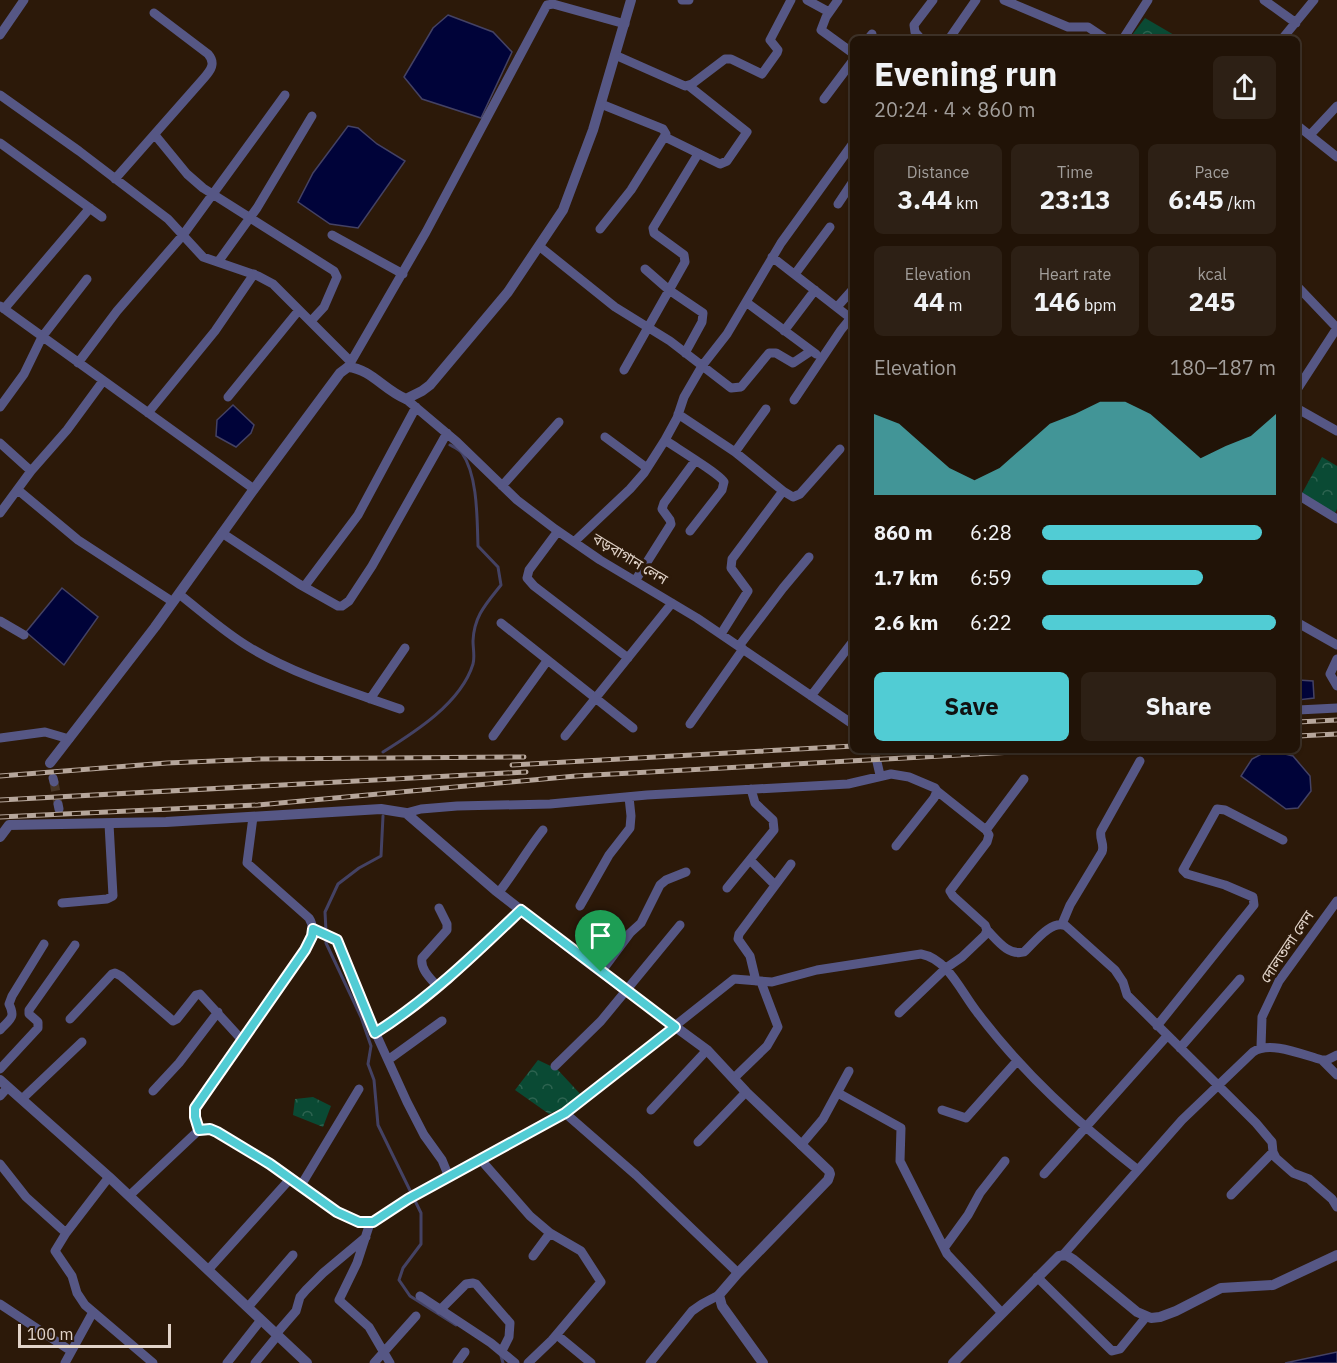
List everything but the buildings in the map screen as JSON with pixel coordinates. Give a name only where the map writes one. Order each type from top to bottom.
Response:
[{"type":"street","points":[[0,35],[24,0]]},
{"type":"street","points":[[0,94],[168,219],[200,255],[254,274],[273,284],[350,364],[396,395],[406,399],[430,385],[508,292],[568,200],[601,104],[631,0]]},
{"type":"street","points":[[682,0],[689,0]]},
{"type":"street","points":[[689,86],[725,59],[731,59],[760,74],[764,73],[778,50],[770,40],[791,0]]},
{"type":"street","points":[[807,0],[829,12]]},
{"type":"street","points":[[838,0],[829,12],[821,30],[850,53]]},
{"type":"street","points":[[918,36],[914,25],[933,0]]},
{"type":"street","points":[[951,36],[976,0]]},
{"type":"street","points":[[1004,0],[1068,27],[1088,27],[1102,36]]},
{"type":"street","points":[[1125,36],[1148,0]]},
{"type":"street","points":[[1264,0],[1296,23]]},
{"type":"street","points":[[1285,36],[1314,0]]},
{"type":"street","points":[[50,764],[176,598],[340,373],[350,364],[403,274],[548,2],[625,24]]},
{"type":"street","points":[[115,179],[212,66],[213,61],[208,54],[154,13]]},
{"type":"street","points":[[615,55],[680,85],[689,86],[747,132],[727,161],[723,163],[716,163],[665,137]]},
{"type":"street","points":[[824,99],[850,62]]},
{"type":"street","points":[[78,363],[117,311],[183,235],[285,95]]},
{"type":"street","points":[[600,229],[631,190],[666,132],[601,104]]},
{"type":"street","points":[[1311,135],[1337,106]]},
{"type":"street","points":[[218,262],[250,218],[312,116]]},
{"type":"street","points":[[1300,127],[1337,157]]},
{"type":"street","points":[[155,135],[194,182],[337,274],[336,282],[324,307],[311,321]]},
{"type":"street","points":[[0,144],[102,217]]},
{"type":"street","points":[[574,542],[630,489],[647,468],[665,440],[684,397],[702,366],[727,334],[772,257],[850,148]]},
{"type":"street","points":[[624,370],[685,262],[686,256],[654,233],[653,228],[698,154]]},
{"type":"street","points":[[838,204],[850,186]]},
{"type":"street","points":[[90,208],[2,308],[254,489]]},
{"type":"street","points":[[795,274],[830,227]]},
{"type":"street","points":[[332,235],[403,274]]},
{"type":"street","points":[[539,246],[615,307],[685,353],[731,388],[738,389],[769,353],[776,353],[793,363],[811,351]]},
{"type":"street","points":[[772,257],[850,316]]},
{"type":"street","points":[[645,269],[669,290],[703,313],[702,322],[685,353]]},
{"type":"street","points":[[148,413],[215,331],[254,274]]},
{"type":"street","points":[[0,407],[24,375],[42,337],[87,279]]},
{"type":"street","points":[[1300,289],[1337,328],[1300,385]]},
{"type":"street","points":[[784,331],[815,290]]},
{"type":"street","points":[[837,307],[850,292]]},
{"type":"street","points":[[746,302],[822,359]]},
{"type":"street","points":[[228,397],[299,310]]},
{"type":"street","points":[[794,400],[850,320]]},
{"type":"street","points":[[0,513],[103,381]]},
{"type":"street","name":"বড়বাগান লেন","points":[[406,399],[447,433],[502,486],[558,531],[721,634],[850,722]]},
{"type":"street","points":[[304,587],[358,515],[416,407]]},
{"type":"street","points":[[735,452],[766,409]]},
{"type":"street","points":[[1300,410],[1337,431]]},
{"type":"street","points":[[678,414],[735,452],[783,491],[793,496],[800,494],[840,449]]},
{"type":"street","points":[[502,486],[559,422]]},
{"type":"street","points":[[222,533],[304,587],[339,606],[346,605],[372,566],[447,433]]},
{"type":"street","points":[[605,437],[647,468]]},
{"type":"street","points":[[665,440],[723,479],[724,486],[690,531]]},
{"type":"street","points":[[0,443],[31,471]]},
{"type":"street","points":[[635,580],[670,524],[670,520],[662,509],[664,503],[694,461]]},
{"type":"street","points":[[18,490],[78,540],[176,598],[249,647],[302,673],[400,708]]},
{"type":"street","points":[[721,634],[748,591],[731,568],[732,559],[783,491]]},
{"type":"street","points":[[1300,496],[1337,519]]},
{"type":"street","points":[[558,531],[529,570],[526,578],[628,658]]},
{"type":"street","points":[[690,724],[741,648],[809,557]]},
{"type":"street","points":[[565,736],[672,603]]},
{"type":"street","points":[[0,621],[24,635]]},
{"type":"street","points":[[501,622],[633,728]]},
{"type":"street","points":[[1300,624],[1337,645]]},
{"type":"street","points":[[811,696],[850,645]]},
{"type":"street","points":[[370,699],[405,648]]},
{"type":"street","points":[[1337,658],[1330,674],[1337,686]]},
{"type":"street","points":[[493,736],[548,661]]},
{"type":"street","points":[[1300,710],[1337,708]]},
{"type":"street","points":[[0,738],[45,732],[69,739]]},
{"type":"street","points":[[1062,924],[1070,905],[1102,852],[1104,846],[1100,838],[1101,831],[1140,761]]},
{"type":"street","points":[[877,762],[880,775]]},
{"type":"street","points":[[0,837],[5,826],[166,822],[381,809],[406,813],[421,809],[457,806],[549,804],[629,796],[858,783],[880,775],[891,774],[909,777],[935,788],[986,830],[987,842],[950,891],[953,896],[986,925],[987,930],[1005,948],[1018,954],[1024,952],[1055,924],[1062,924],[1115,970],[1123,982],[1127,995],[1260,1127],[1272,1142],[1273,1152],[1290,1171],[1307,1178],[1332,1198],[1337,1207]]},
{"type":"street","points":[[986,830],[1024,779]]},
{"type":"street","points":[[726,888],[772,833],[775,826],[773,820],[755,802],[751,789]]},
{"type":"street","points":[[896,846],[937,791]]},
{"type":"street","points":[[580,906],[609,855],[630,828],[629,796]]},
{"type":"street","points":[[1157,1026],[1249,914],[1255,902],[1253,897],[1225,885],[1187,874],[1183,870],[1217,809],[1222,808],[1283,840]]},
{"type":"street","points":[[406,813],[521,910],[707,1050],[746,1092],[829,1171],[830,1177],[719,1295],[692,1311],[650,1363]]},
{"type":"street","points":[[199,1130],[195,1108],[305,950],[312,936],[313,929],[309,918],[248,863],[254,817]]},
{"type":"street","points":[[62,903],[107,899],[113,896],[109,824]]},
{"type":"street","points":[[499,892],[512,875],[520,859],[543,830]]},
{"type":"street","points":[[750,860],[775,885]]},
{"type":"street","points":[[734,1078],[767,1046],[778,1027],[750,956],[738,937],[791,864]]},
{"type":"street","points":[[601,972],[630,933],[641,923],[660,885],[686,872]]},
{"type":"street","name":"দোলতলা লেন","points":[[1261,1047],[1262,1017],[1279,981],[1337,901]]},
{"type":"street","points":[[437,986],[421,962],[447,930],[447,924],[439,908]]},
{"type":"street","points":[[375,1033],[398,1019],[476,953],[521,910]]},
{"type":"street","points":[[555,1066],[601,1020],[680,925]]},
{"type":"street","points":[[313,929],[337,940],[375,1033],[407,1102],[432,1148],[442,1160],[449,1177]]},
{"type":"street","points":[[899,1012],[946,968],[970,950],[987,930]]},
{"type":"street","points":[[0,1030],[13,1015],[9,1004],[12,996],[44,944]]},
{"type":"street","points":[[0,1069],[36,1030],[39,1023],[29,1014],[29,1010],[75,945]]},
{"type":"street","points":[[129,1196],[199,1130],[210,1129],[270,1164],[340,1214],[359,1222],[370,1223],[408,1199],[565,1113],[731,980],[772,982],[817,970],[921,954],[934,958],[946,968],[975,1010],[1017,1061],[1085,1128],[1138,1170]]},
{"type":"street","points":[[70,1019],[116,973],[170,1020],[177,1019],[199,994],[242,1040]]},
{"type":"street","points":[[1180,1048],[1240,979]]},
{"type":"street","points":[[153,1091],[179,1063],[218,1012]]},
{"type":"street","points":[[388,1060],[442,1021]]},
{"type":"street","points":[[1044,1174],[1167,1036]]},
{"type":"street","points":[[22,1099],[82,1042]]},
{"type":"street","points":[[953,1363],[1056,1258],[1063,1255],[1182,1120],[1246,1057],[1261,1047],[1271,1046],[1322,1060],[1337,1055]]},
{"type":"street","points":[[651,1110],[707,1050]]},
{"type":"street","points":[[1322,1060],[1337,1075]]},
{"type":"street","points":[[942,1110],[966,1118],[1017,1061]]},
{"type":"street","points":[[801,1145],[823,1119],[849,1071]]},
{"type":"street","points":[[3,1087],[22,1099],[129,1196],[307,1363]]},
{"type":"street","points":[[300,1187],[359,1089]]},
{"type":"street","points":[[698,1142],[746,1092]]},
{"type":"street","points":[[838,1093],[901,1128],[900,1161],[947,1254],[1002,1313]]},
{"type":"street","points":[[565,1113],[636,1174],[738,1273]]},
{"type":"street","points":[[1231,1195],[1273,1152]]},
{"type":"street","points":[[481,1160],[530,1216],[550,1233],[581,1251],[601,1282],[557,1335],[528,1363]]},
{"type":"street","points":[[944,1248],[980,1193],[1005,1161]]},
{"type":"street","points":[[0,1164],[26,1197],[66,1233]]},
{"type":"street","points":[[109,1178],[66,1233],[56,1248],[56,1253],[72,1276],[81,1299],[152,1363]]},
{"type":"street","points":[[208,1270],[290,1179]]},
{"type":"street","points":[[370,1223],[357,1263],[339,1300],[369,1327],[390,1363]]},
{"type":"street","points":[[533,1256],[550,1233]]},
{"type":"street","points":[[255,1363],[296,1311],[300,1297],[306,1290],[322,1273],[366,1237]]},
{"type":"street","points":[[1063,1255],[1074,1260],[1146,1317],[1160,1317],[1225,1287],[1273,1285],[1337,1255]]},
{"type":"street","points":[[248,1307],[293,1256]]},
{"type":"street","points":[[1037,1277],[1112,1351],[1120,1349],[1146,1317]]},
{"type":"street","points":[[440,1310],[466,1284],[476,1284],[510,1323],[508,1337],[502,1351]]},
{"type":"street","points":[[719,1295],[722,1306],[764,1363]]},
{"type":"street","points":[[420,1296],[502,1351],[515,1363]]},
{"type":"street","points":[[0,1304],[71,1351]]},
{"type":"street","points":[[65,1363],[93,1312]]},
{"type":"street","points":[[374,1363],[416,1316]]},
{"type":"street","points":[[227,1363],[261,1320]]},
{"type":"street","points":[[557,1335],[591,1363]]},
{"type":"street","points":[[457,1363],[465,1352]]},
{"type":"green space","points":[[1145,18],[1176,36],[1131,36]]},
{"type":"green space","points":[[1322,457],[1337,466],[1337,509],[1335,513],[1300,497]]},
{"type":"green space","points":[[538,1060],[557,1069],[584,1098],[549,1114],[515,1090]]},
{"type":"green space","points":[[313,1097],[331,1106],[323,1127],[293,1115],[295,1099]]},
{"type":"shaded area","points":[[448,15],[493,32],[512,52],[481,118],[422,99],[404,77],[433,28]]},
{"type":"shaded area","points":[[348,126],[358,128],[377,144],[405,161],[358,228],[330,224],[298,202],[313,173]]},
{"type":"shaded area","points":[[233,405],[254,425],[251,433],[236,447],[216,436],[217,420]]},
{"type":"shaded area","points":[[62,588],[98,617],[64,665],[26,632]]},
{"type":"shaded area","points":[[1300,680],[1313,681],[1314,698],[1300,700]]},
{"type":"shaded area","points":[[1263,753],[1293,756],[1310,776],[1311,791],[1298,808],[1286,809],[1241,776],[1252,759]]},
{"type":"shaded area","points":[[1337,1352],[1337,1363],[1285,1363]]},
{"type":"waterway","points":[[383,752],[436,715],[458,691],[473,664],[473,641],[478,617],[501,585],[498,567],[478,546],[476,498],[467,462],[461,452],[450,445]]},
{"type":"waterway","points":[[326,931],[325,912],[338,884],[359,868],[381,856],[383,816]]},
{"type":"waterway","points":[[326,938],[326,943],[361,1017],[371,1046],[368,1064],[374,1080],[378,1125],[421,1213],[421,1244],[403,1268],[399,1280],[410,1296],[456,1325]]},
{"type":"waterway","points":[[501,1356],[503,1363]]},
{"type":"tunnel","points":[[875,753],[877,762]]},
{"type":"tunnel","points":[[54,782],[58,804]]},
{"type":"railway","points":[[1300,722],[1337,720]]},
{"type":"railway","points":[[1300,736],[1337,734]]},
{"type":"railway","points":[[512,765],[850,746]]},
{"type":"railway","points":[[0,817],[258,805],[576,776],[996,753]]},
{"type":"railway","points":[[0,776],[167,763],[259,759],[524,757]]},
{"type":"railway","points":[[0,800],[526,772]]},
{"type":"route","points":[[521,910],[601,972],[675,1027],[565,1113],[408,1199],[373,1222],[362,1222],[340,1214],[270,1164],[217,1132],[210,1129],[199,1130],[195,1108],[305,950],[313,929],[337,940],[375,1033],[398,1019],[429,993],[521,910]]}]
